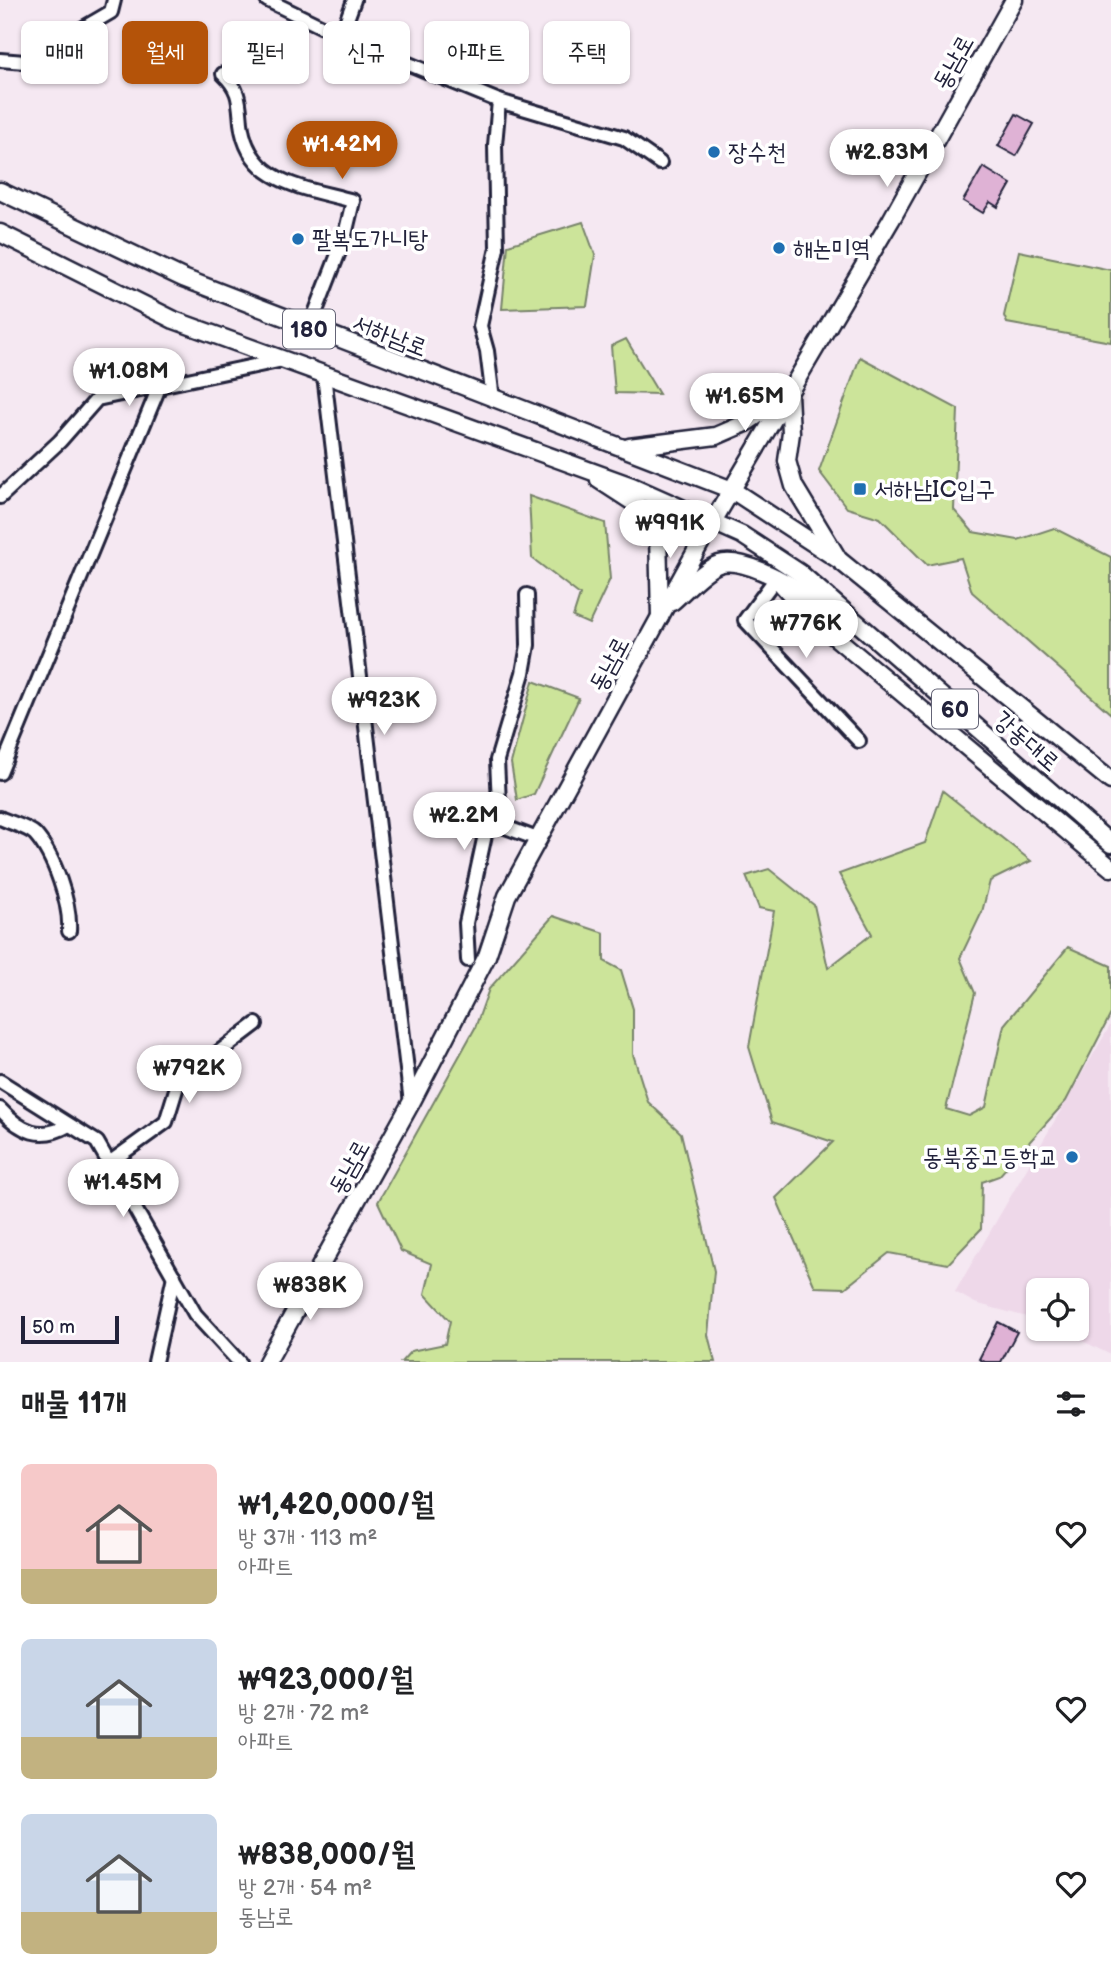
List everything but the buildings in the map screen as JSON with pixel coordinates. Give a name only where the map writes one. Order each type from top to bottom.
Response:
[{"type":"main road","name":"동남로","points":[[267,1362],[411,1103],[487,956],[507,896],[713,521],[789,394],[1014,0]]},
{"type":"main road","name":"서하남로","points":[[0,191],[172,273],[309,329],[733,490]]},
{"type":"main road","name":"180","points":[[0,233],[174,320],[584,469],[713,521]]},
{"type":"main road","points":[[626,448],[716,436],[746,423],[789,394]]},
{"type":"main road","points":[[789,394],[791,433],[787,461],[794,486],[839,560]]},
{"type":"main road","points":[[584,469],[639,506],[654,526],[660,553],[663,613]]},
{"type":"main road","name":"강동대로","points":[[733,490],[839,560],[1111,781]]},
{"type":"main road","name":"강동대로","points":[[713,521],[800,573],[1111,844]]},
{"type":"main road","points":[[663,613],[718,564],[736,563],[776,578],[853,620]]},
{"type":"main road","points":[[776,578],[810,616],[1111,868]]},
{"type":"street","points":[[0,60],[25,62],[62,43],[111,12],[114,0]]},
{"type":"street","points":[[267,0],[323,27]]},
{"type":"street","points":[[346,21],[354,0]]},
{"type":"street","points":[[410,64],[499,101],[624,138],[660,163]]},
{"type":"street","points":[[230,84],[241,98],[241,125],[250,155],[265,173],[352,201],[344,239],[309,329]]},
{"type":"street","points":[[493,398],[487,351],[480,326],[496,248],[495,145],[499,101]]},
{"type":"street","points":[[0,497],[60,441],[97,399],[283,360]]},
{"type":"street","points":[[324,375],[411,1103]]},
{"type":"street","points":[[0,773],[6,743],[160,386]]},
{"type":"street","points":[[776,578],[745,620],[859,741]]},
{"type":"street","points":[[500,825],[497,760],[523,673],[528,645],[527,595]]},
{"type":"street","points":[[0,818],[34,833],[63,886],[71,913],[69,931]]},
{"type":"street","points":[[468,960],[466,923],[486,830],[500,825],[540,839]]},
{"type":"street","points":[[109,1163],[166,1122],[178,1083],[256,1024]]},
{"type":"street","points":[[0,1081],[97,1142],[195,1314],[239,1362]]},
{"type":"street","points":[[0,1108],[30,1132],[52,1135],[69,1125]]},
{"type":"street","points":[[155,1362],[174,1276]]},
{"type":"shaded area","name":"동북중고등학교","points":[[1111,1024],[1111,1355],[1082,1341],[1089,1341],[1089,1278],[1026,1278],[1026,1317],[975,1303],[955,1292]]},
{"type":"green space","points":[[583,222],[595,255],[587,306],[502,309],[508,245]]},
{"type":"green space","points":[[1019,251],[1111,270],[1111,342],[1007,323],[1004,316]]},
{"type":"green space","points":[[626,339],[659,394],[615,393],[611,346]]},
{"type":"green space","points":[[860,357],[958,409],[954,510],[973,532],[1018,540],[1054,528],[1111,557],[1111,714],[972,592],[961,558],[927,565],[880,518],[847,508],[819,471]]},
{"type":"green space","points":[[529,496],[605,523],[610,579],[589,624],[573,617],[580,595],[532,558]]},
{"type":"green space","points":[[533,681],[579,698],[534,794],[517,800],[511,763]]},
{"type":"green space","points":[[943,791],[1031,861],[990,881],[982,912],[960,958],[975,993],[946,1109],[969,1116],[986,1107],[1004,1025],[1068,947],[1111,966],[1111,1014],[1066,1101],[999,1176],[982,1182],[981,1229],[948,1264],[889,1253],[845,1288],[815,1287],[776,1198],[833,1142],[772,1122],[749,1047],[774,911],[759,908],[746,876],[769,869],[814,905],[828,968],[872,934],[839,874],[925,843]]},
{"type":"green space","points":[[553,916],[604,933],[604,961],[621,970],[633,1009],[633,1054],[648,1102],[681,1133],[714,1271],[708,1335],[715,1362],[401,1362],[411,1351],[445,1344],[450,1321],[425,1294],[432,1264],[401,1251],[378,1202],[475,1028],[489,989]]},
{"type":"place","name":"장수천","points":[[714,152]]},
{"type":"place","name":"팔복도가니탕","points":[[298,239]]},
{"type":"place","name":"해논미역","points":[[779,248]]},
{"type":"place","name":"서하남IC입구","points":[[860,489]]},
{"type":"place","name":"동북중고등학교","points":[[1072,1157]]}]
